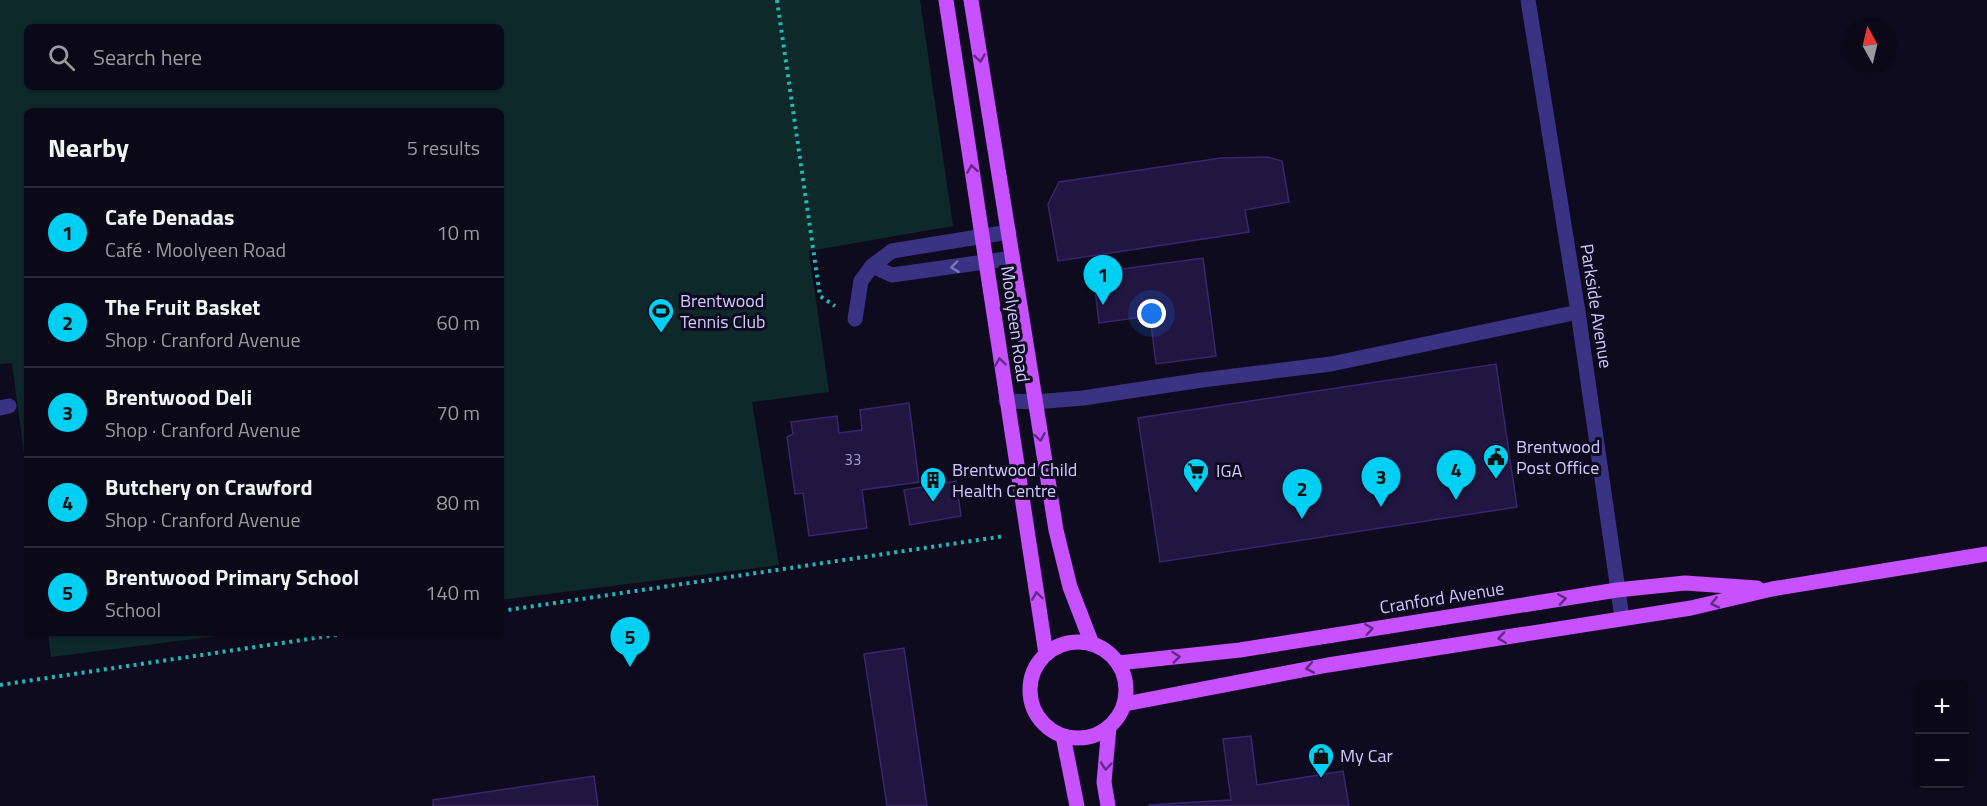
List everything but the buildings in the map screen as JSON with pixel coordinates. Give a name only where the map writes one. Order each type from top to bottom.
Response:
[{"type":"main road","name":"Moolyeen Road","points":[[946,0],[1046,654]]},
{"type":"main road","name":"Moolyeen Road","points":[[970,0],[1056,531],[1070,587],[1092,644]]},
{"type":"main road","name":"Cranford Avenue","points":[[1125,704],[1328,665],[1691,608],[1772,589],[1987,554]]},
{"type":"main road","name":"Cranford Avenue","points":[[1118,663],[1240,650],[1617,590],[1685,583],[1772,589]]},
{"type":"main road","points":[[1075,642],[1092,644],[1106,651],[1118,663],[1126,679],[1125,704],[1109,727],[1096,735],[1063,736],[1048,728],[1037,716],[1031,700],[1030,683],[1036,668],[1046,654],[1060,645],[1075,642]]},
{"type":"main road","points":[[1108,806],[1104,782],[1109,727]]},
{"type":"main road","points":[[1063,736],[1077,806]]},
{"type":"street","name":"Parkside Avenue","points":[[1528,0],[1578,312],[1622,618]]},
{"type":"street","points":[[855,319],[861,281],[872,266],[892,251],[1009,232]]},
{"type":"street","points":[[872,266],[892,275],[1013,258]]},
{"type":"street","points":[[1006,400],[1035,402],[1083,398],[1331,364],[1578,312]]},
{"type":"path","points":[[777,0],[820,296],[855,319]]},
{"type":"path","points":[[504,611],[1028,533]]},
{"type":"path","points":[[0,684],[328,636]]},
{"type":"green space","name":"Brentwood Tennis Club","points":[[0,0],[920,0],[953,226],[809,251],[829,392],[752,402],[779,565],[504,600],[504,108],[24,108],[24,454],[12,363],[0,364]]},
{"type":"green space","points":[[48,636],[217,636],[51,657]]},
{"type":"place","name":"Cafe Denadas","points":[[1103,305]]},
{"type":"place","name":"Brentwood Tennis Club","points":[[661,334]]},
{"type":"place","name":"Brentwood Post Office","points":[[1496,480]]},
{"type":"place","name":"IGA","points":[[1196,494]]},
{"type":"place","name":"Butchery on Crawford","points":[[1456,500]]},
{"type":"place","name":"Brentwood Child Health Centre","points":[[933,503]]},
{"type":"place","name":"Brentwood Deli","points":[[1381,507]]},
{"type":"place","name":"The Fruit Basket","points":[[1302,519]]},
{"type":"place","name":"Brentwood Primary School","points":[[630,667]]},
{"type":"place","name":"My Car","points":[[1321,779]]}]
